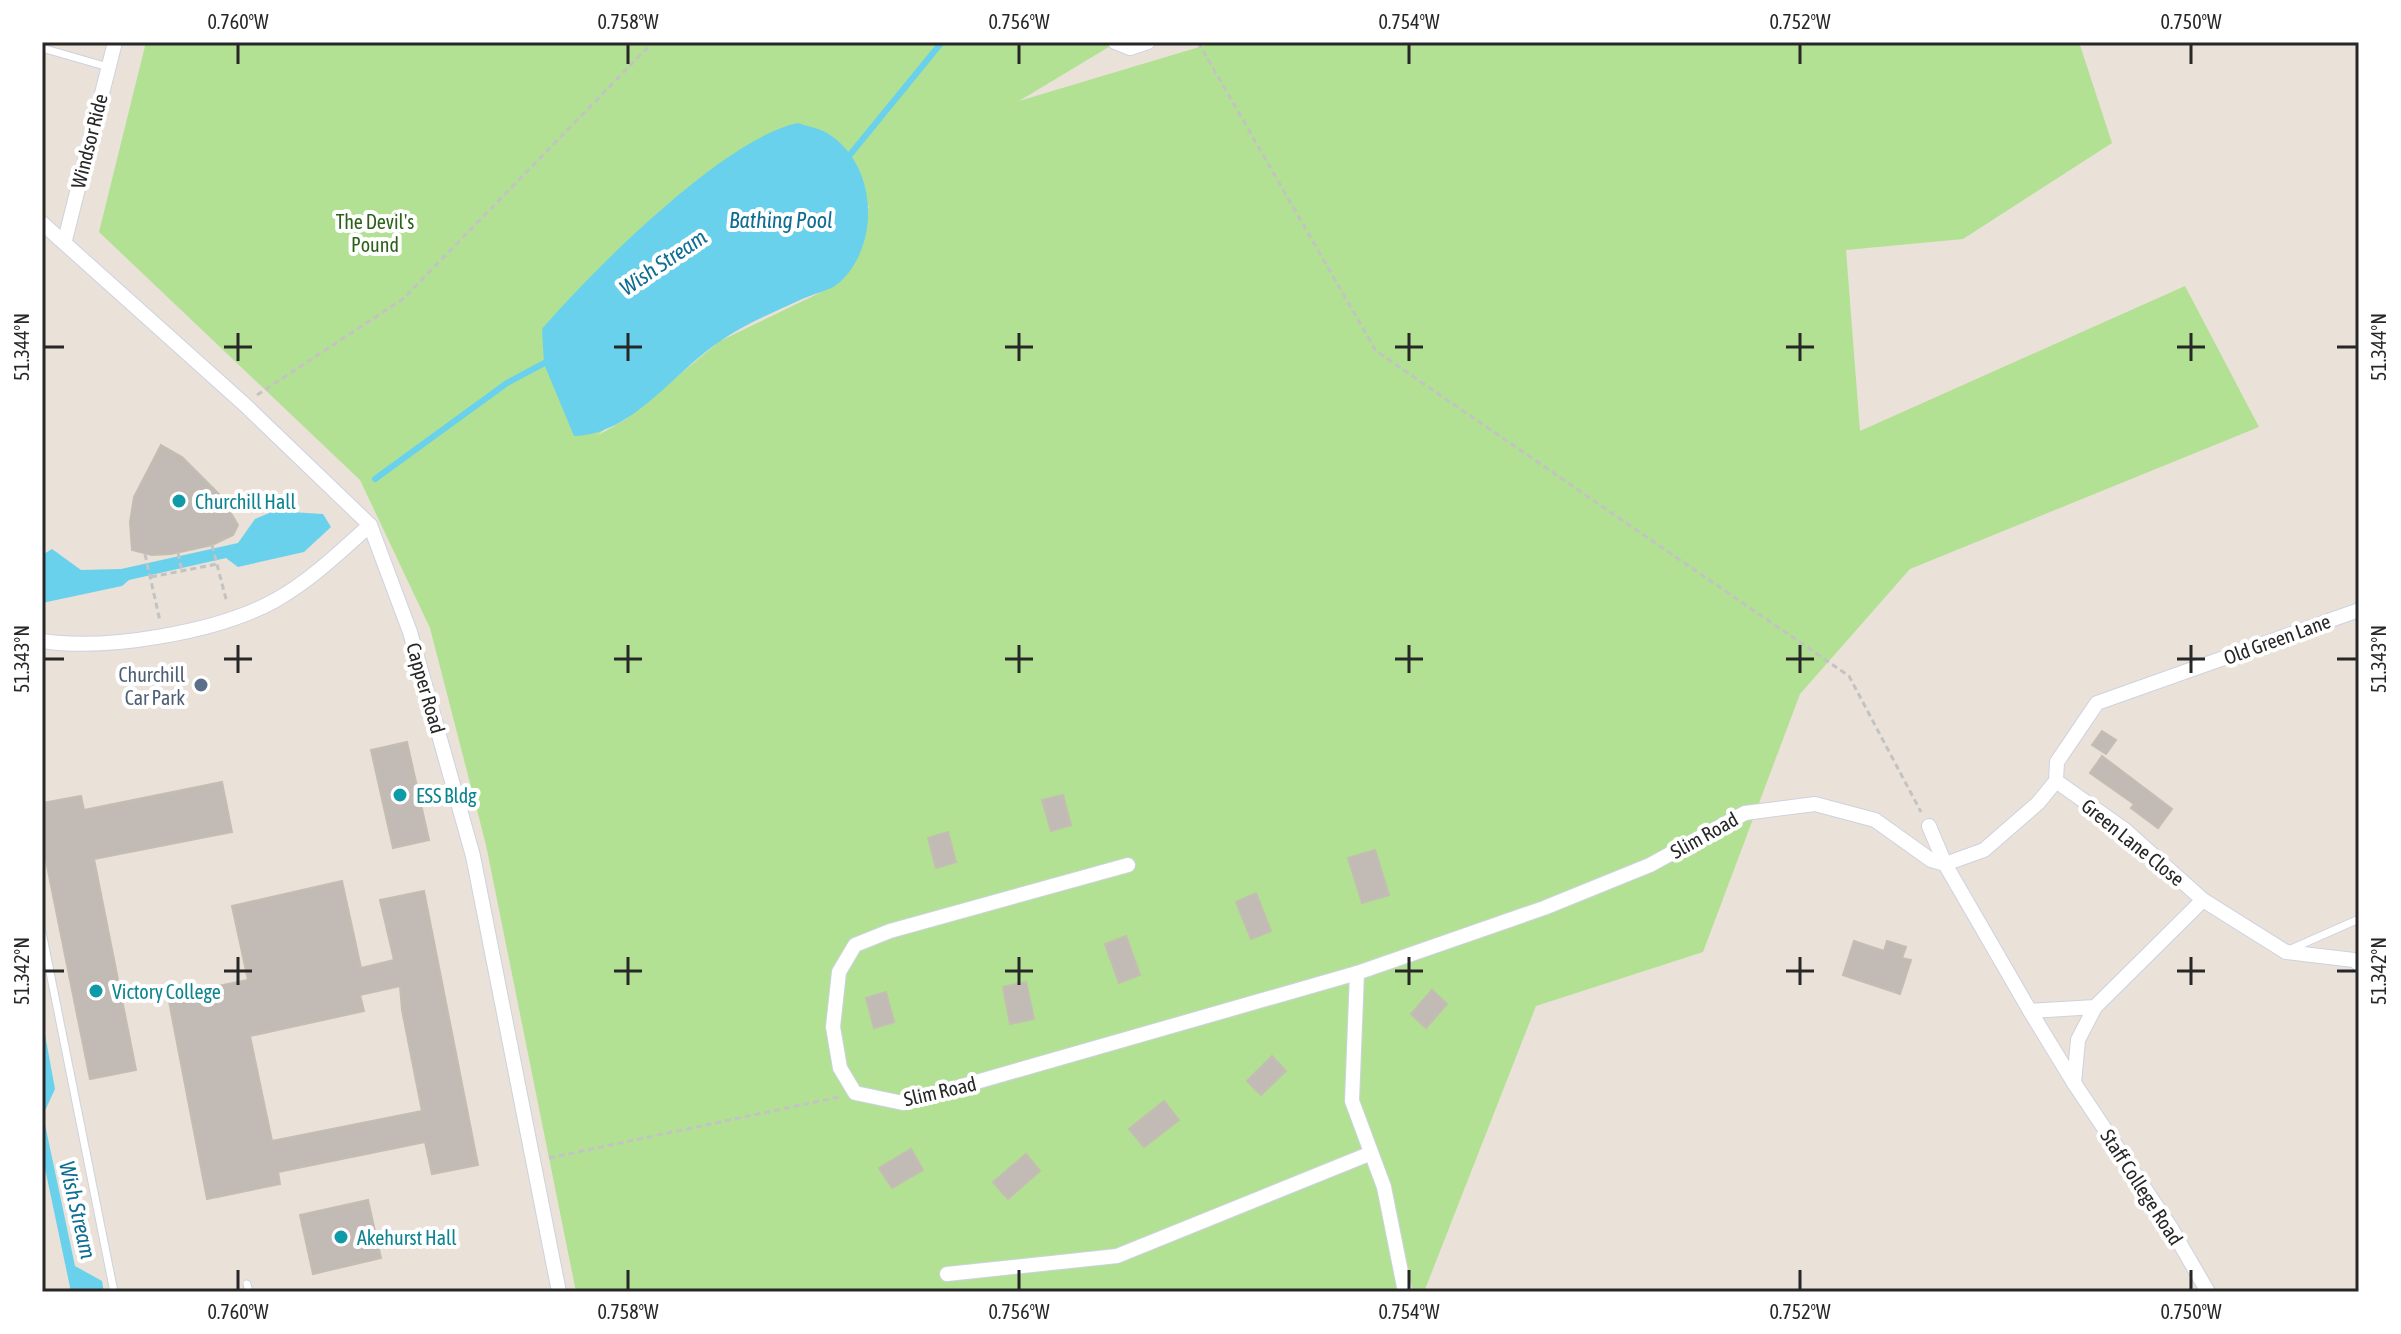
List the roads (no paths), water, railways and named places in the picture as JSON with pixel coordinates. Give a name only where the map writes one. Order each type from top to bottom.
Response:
[{"type":"street","name":"Windsor Ride","points":[[65,240],[115,42]]},
{"type":"street","points":[[1115,42],[1130,48],[1148,42]]},
{"type":"street","name":"Capper Road","points":[[42,223],[65,240],[244,404],[370,525],[410,632],[473,856],[559,1292]]},
{"type":"street","points":[[42,641],[108,642],[163,634],[231,617],[291,591],[370,525]]},
{"type":"street","name":"Old Green Lane","points":[[1945,864],[1984,850],[2038,803],[2056,781],[2057,762],[2097,703],[2359,610]]},
{"type":"street","name":"Green Lane Close","points":[[2056,781],[2125,830],[2203,900],[2095,1007],[2078,1040],[2074,1083]]},
{"type":"street","name":"Slim Road","points":[[1128,865],[890,931],[855,945],[839,972],[833,1027],[840,1068],[855,1093],[903,1103],[1357,973],[1544,908],[1650,865],[1745,813],[1815,804],[1875,820],[1931,860],[1945,864]]},
{"type":"street","points":[[1929,826],[1945,864],[2074,1083]]},
{"type":"street","points":[[2203,900],[2286,952],[2354,960],[2359,964]]},
{"type":"street","points":[[1357,973],[1352,1101],[1369,1154],[1384,1187],[1405,1292]]},
{"type":"street","points":[[2030,1011],[2095,1007]]},
{"type":"street","name":"Staff College Road","points":[[2074,1083],[2171,1228],[2208,1292]]},
{"type":"street","points":[[947,1274],[1117,1256],[1369,1154]]},
{"type":"lane","points":[[42,48],[108,67]]},
{"type":"lane","points":[[2286,952],[2359,919]]},
{"type":"lane","points":[[42,932],[114,1292]]},
{"type":"water","name":"Bathing Pool","points":[[798,123],[824,131],[844,146],[864,183],[868,205],[867,226],[853,267],[835,286],[759,319],[719,342],[651,400],[615,425],[595,433],[574,436],[544,364],[542,329],[625,242],[698,179],[734,153],[768,134]]},
{"type":"water","points":[[274,511],[323,514],[331,527],[304,552],[238,567],[226,558],[129,580],[122,586],[42,603],[42,555],[52,549],[81,570],[121,569],[238,543],[255,519]]},
{"type":"water","points":[[42,1018],[55,1089],[43,1115],[75,1266],[102,1281],[104,1292],[71,1292],[42,1154]]},
{"type":"waterway","name":"Wish Stream","points":[[844,162],[942,42]]},
{"type":"waterway","name":"Wish Stream","points":[[375,479],[507,383],[550,360]]},
{"type":"place","name":"Churchill Hall","points":[[179,501]]},
{"type":"place","name":"Churchill Car Park","points":[[201,685]]},
{"type":"place","name":"ESS Bldg","points":[[400,795]]},
{"type":"place","name":"Victory College","points":[[96,991]]},
{"type":"place","name":"Akehurst Hall","points":[[341,1237]]},
{"type":"park label","name":"The Devil's Pound","points":[[375,232]]}]
